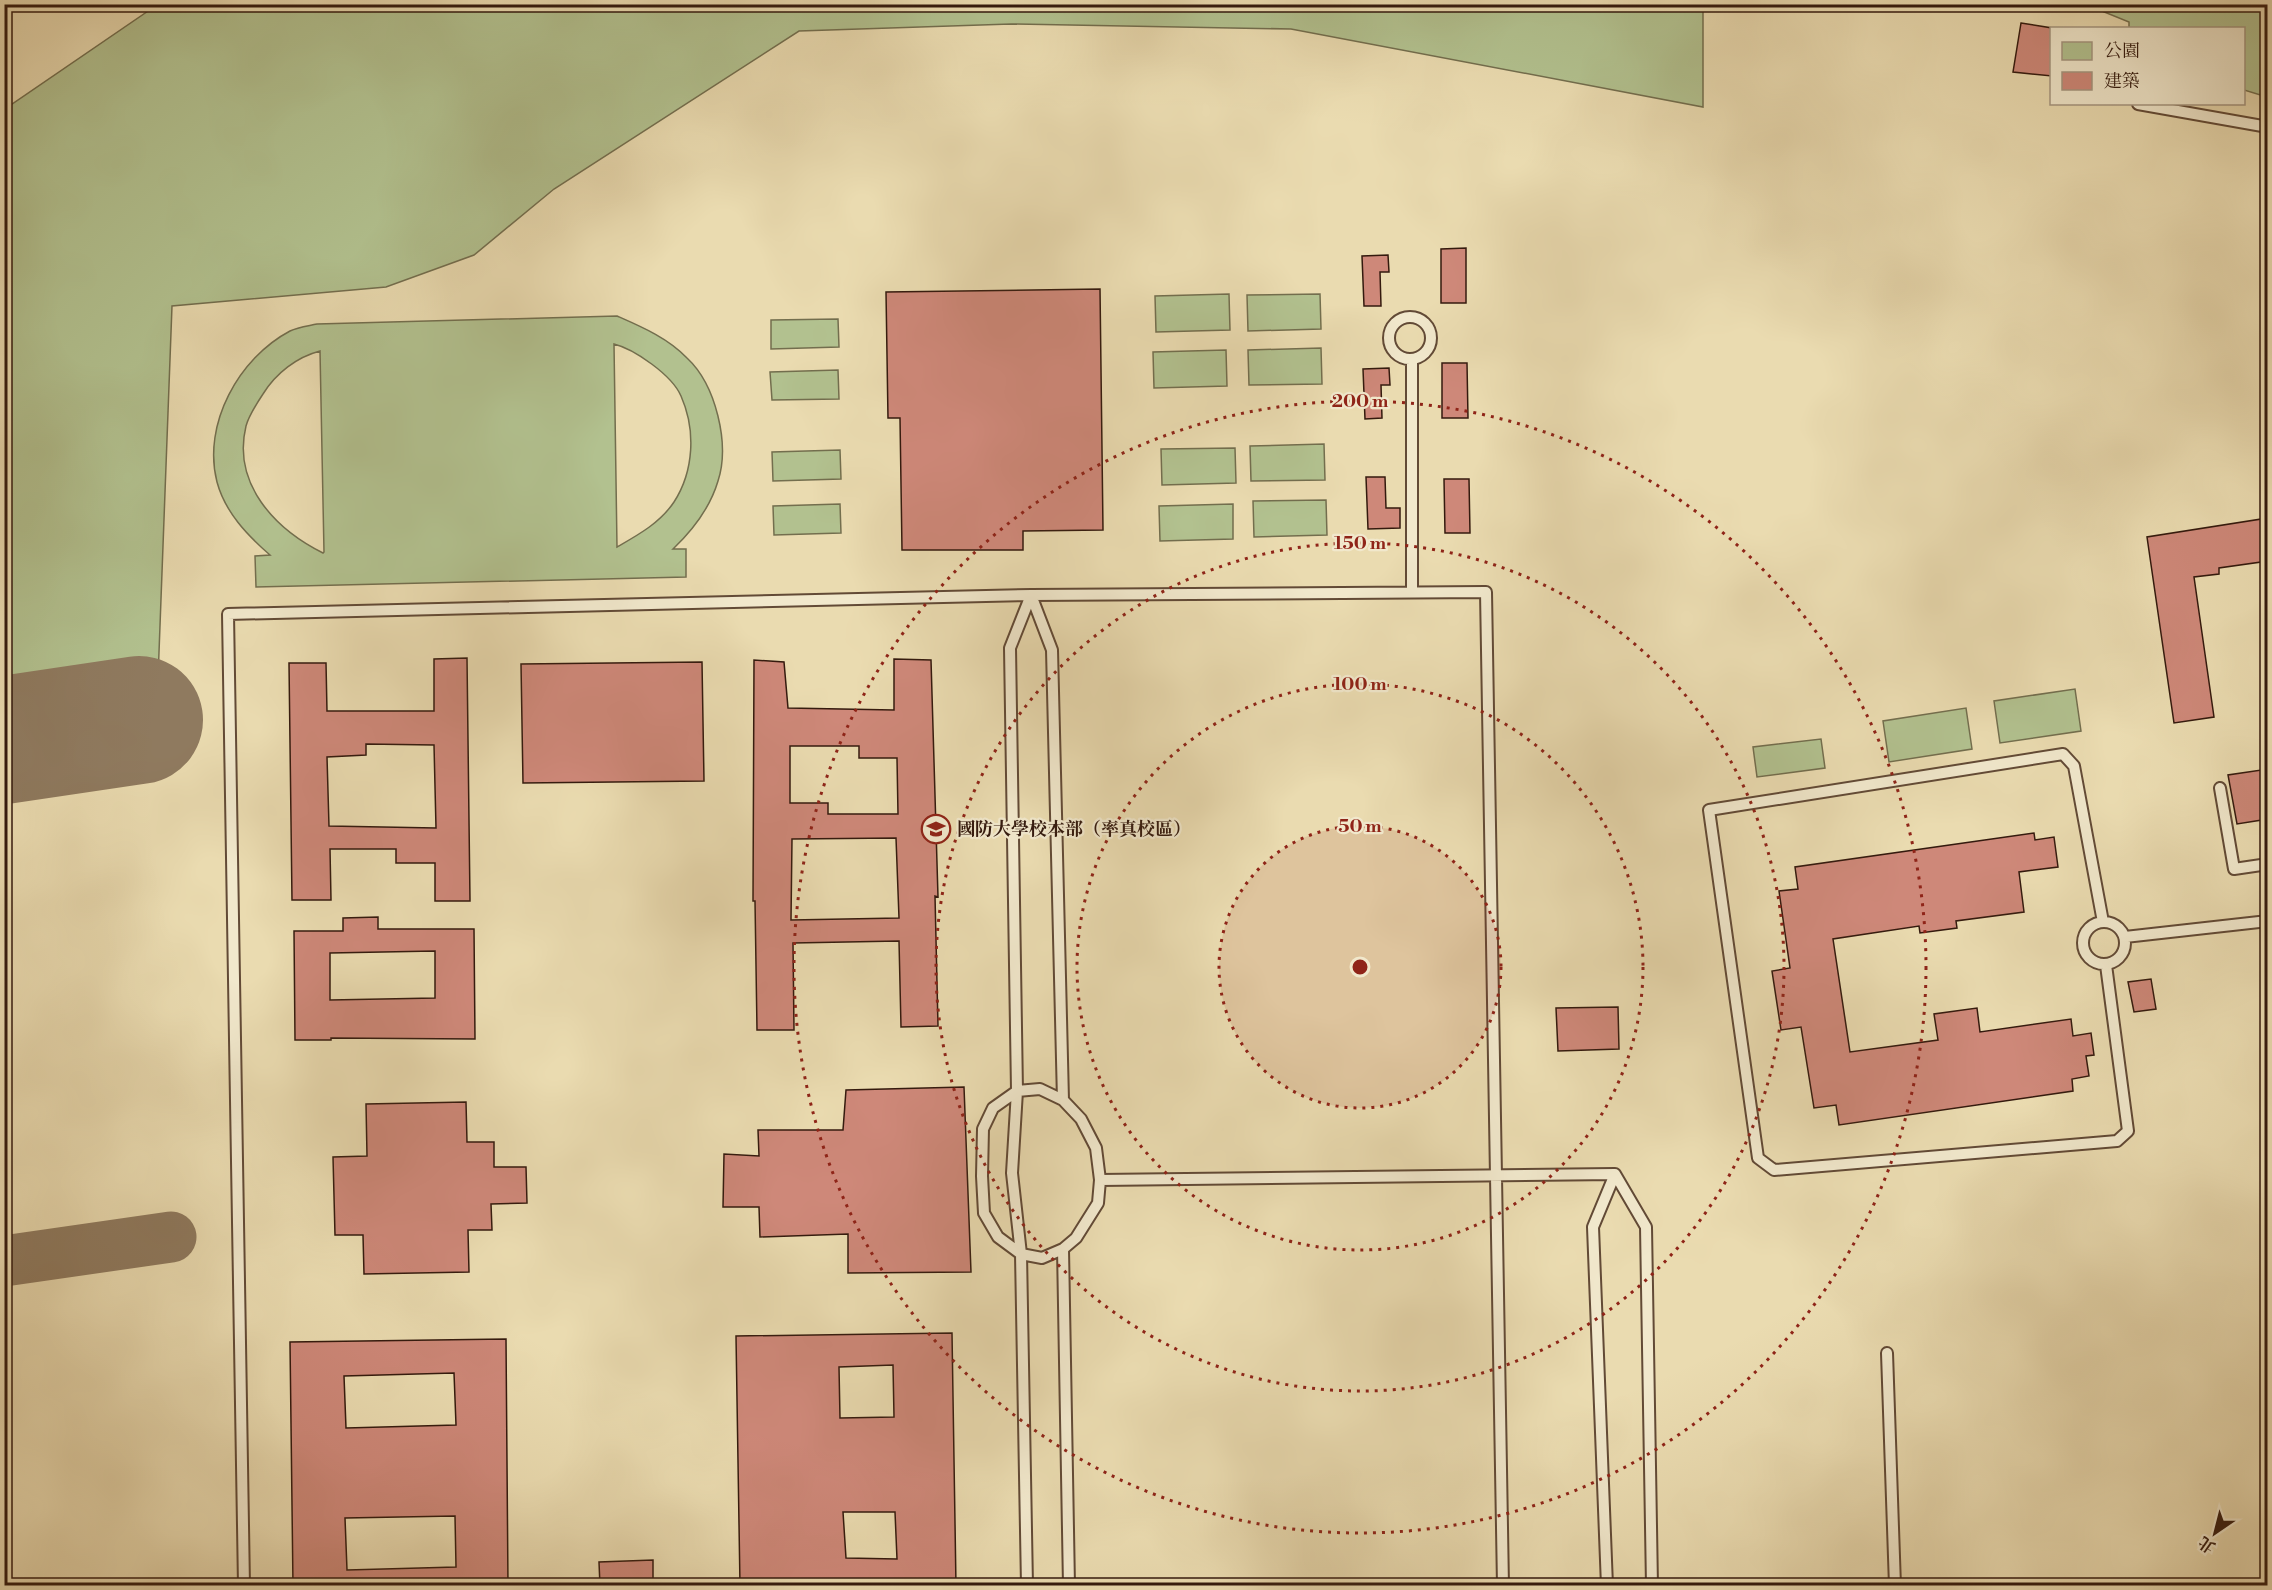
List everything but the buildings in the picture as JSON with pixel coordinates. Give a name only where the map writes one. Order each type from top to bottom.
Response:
[{"type":"lane","points":[[2144,105],[2268,127]]},
{"type":"lane","points":[[1415,317],[1426,323],[1432,334],[1431,346],[1423,356],[1412,360],[1400,357],[1392,348],[1389,336],[1393,325],[1403,318],[1415,317]]},
{"type":"lane","points":[[1412,360],[1412,592]]},
{"type":"lane","points":[[244,1586],[228,614],[1030,595],[1412,592],[1486,592],[1503,1586]]},
{"type":"lane","points":[[1027,1586],[1021,1254],[1012,1173],[1017,1091],[1010,648],[1030,595]]},
{"type":"lane","points":[[1030,595],[1052,650],[1063,1100]]},
{"type":"lane","points":[[2103,922],[2074,766],[2063,754],[1709,810],[1758,1158],[1774,1170],[2117,1141],[2128,1131],[2106,965]]},
{"type":"lane","points":[[2220,788],[2234,869],[2268,864]]},
{"type":"lane","points":[[2125,937],[2268,921]]},
{"type":"lane","points":[[2112,923],[2125,937],[2126,947],[2122,956],[2106,965],[2096,964],[2088,958],[2084,950],[2083,940],[2086,931],[2094,924],[2112,923]]},
{"type":"lane","points":[[1040,1089],[1063,1100],[1081,1119],[1095,1148],[1100,1180],[1098,1203],[1076,1238],[1063,1249],[1042,1258],[1021,1254],[998,1237],[984,1213],[983,1129],[993,1108],[1017,1091],[1040,1089]]},
{"type":"lane","points":[[1100,1180],[1615,1174]]},
{"type":"lane","points":[[1607,1586],[1593,1227],[1615,1174]]},
{"type":"lane","points":[[1615,1174],[1646,1227],[1652,1586]]},
{"type":"lane","points":[[1063,1249],[1069,1586]]},
{"type":"lane","points":[[1887,1353],[1895,1586]]},
{"type":"green space","points":[[157,5],[1703,5],[1703,107],[1291,29],[1011,24],[799,31],[554,189],[474,255],[386,287],[172,306],[158,679],[5,697],[5,109]]},
{"type":"green space","points":[[2056,5],[2267,5],[2267,97],[2245,90],[2245,27],[2129,27],[2129,22],[2097,9]]},
{"type":"green space","points":[[1229,294],[1230,330],[1156,332],[1155,296]]},
{"type":"green space","points":[[1320,294],[1321,329],[1248,331],[1247,295]]},
{"type":"green space","points":[[617,316],[672,345],[687,358],[706,383],[713,399],[721,433],[721,466],[718,481],[706,509],[673,549],[686,549],[686,577],[256,587],[255,556],[270,555],[245,531],[231,513],[217,482],[214,460],[215,438],[220,416],[241,375],[255,358],[290,331],[317,324]],"holes":[[[614,344],[642,357],[670,380],[681,396],[686,409],[691,436],[686,477],[674,502],[655,522],[617,547]],[[320,351],[324,552],[323,553],[289,531],[261,502],[245,467],[243,447],[247,422],[268,386],[295,362]]]},
{"type":"green space","points":[[838,319],[839,347],[771,349],[771,320]]},
{"type":"green space","points":[[1321,348],[1322,384],[1249,385],[1248,350]]},
{"type":"green space","points":[[1226,350],[1227,386],[1154,388],[1153,352]]},
{"type":"green space","points":[[838,370],[839,399],[772,400],[770,372]]},
{"type":"green space","points":[[1324,444],[1325,480],[1251,481],[1250,446]]},
{"type":"green space","points":[[1235,448],[1236,483],[1162,485],[1161,449]]},
{"type":"green space","points":[[840,450],[841,479],[773,481],[772,452]]},
{"type":"green space","points":[[1326,500],[1327,535],[1254,537],[1253,501]]},
{"type":"green space","points":[[840,504],[841,533],[774,535],[773,506]]},
{"type":"green space","points":[[1233,504],[1233,539],[1160,541],[1159,506]]},
{"type":"green space","points":[[2075,689],[2081,731],[2000,743],[1994,701]]},
{"type":"green space","points":[[1966,708],[1972,749],[1889,762],[1883,721]]},
{"type":"green space","points":[[1821,739],[1825,768],[1757,777],[1753,747]]},
{"type":"taxiway","points":[[4,1261],[171,1237]]},
{"type":"runway","points":[[4,740],[139,720]]},
{"type":"place","name":"國防大學校本部（率真校區）","points":[[936,829]]}]
